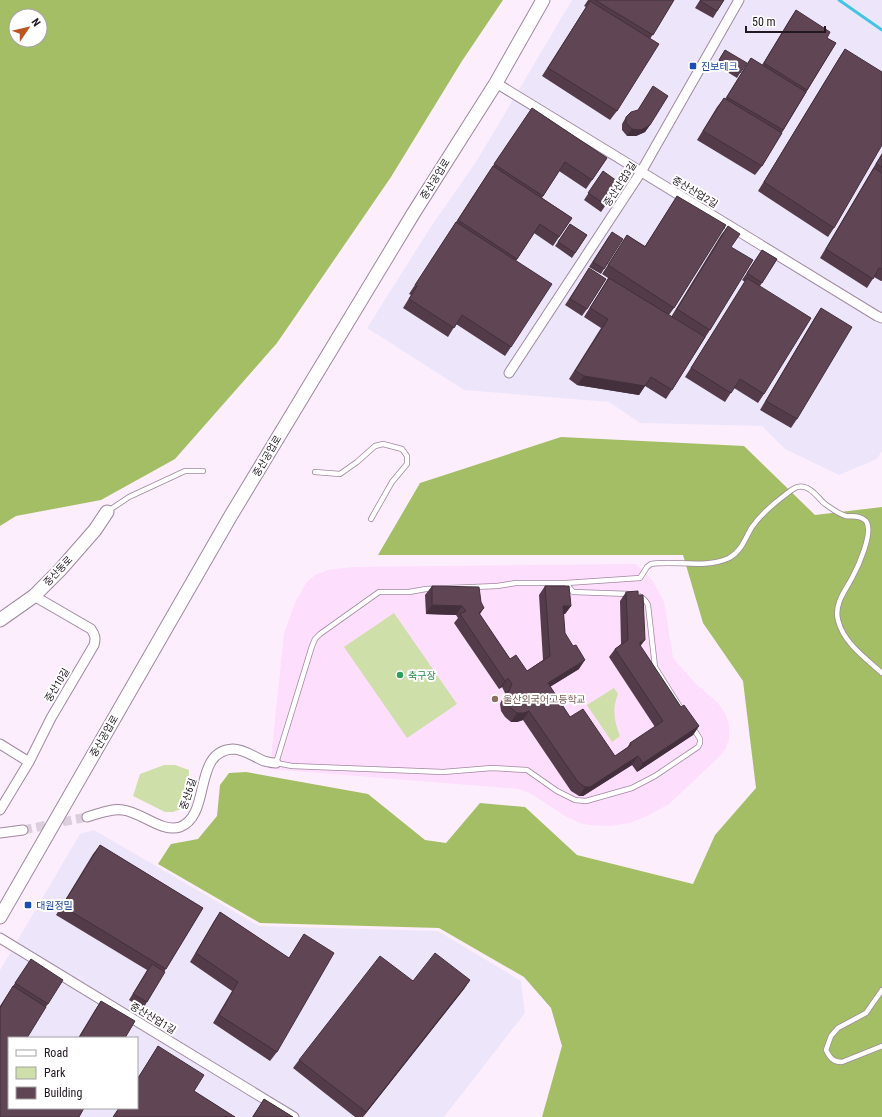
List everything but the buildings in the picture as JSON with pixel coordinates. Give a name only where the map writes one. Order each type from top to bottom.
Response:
[{"type":"street","name":"중산공업로","points":[[0,917],[234,510],[413,214],[496,83],[543,0]]},
{"type":"street","name":"중산산업3길","points":[[509,373],[641,172],[739,0]]},
{"type":"street","name":"중산산업2길","points":[[496,83],[882,318]]},
{"type":"street","name":"중산동로","points":[[0,620],[34,596],[60,570],[95,530],[107,512]]},
{"type":"street","name":"중산10길","points":[[0,810],[29,762],[51,718],[94,645],[96,639],[90,629],[34,596]]},
{"type":"street","points":[[0,744],[29,762]]},
{"type":"street","name":"중산6길","points":[[87,817],[113,810],[125,810],[136,813],[164,827],[178,827],[189,821],[196,812],[208,769],[213,759],[221,753],[237,749],[266,762],[276,763]]},
{"type":"street","points":[[0,833],[23,830]]},
{"type":"street","name":"중산산업1길","points":[[0,938],[294,1117]]},
{"type":"lane","points":[[315,472],[340,474],[357,462],[375,446],[383,444],[402,449],[407,456],[407,464],[392,482],[371,519]]},
{"type":"lane","points":[[107,512],[129,497],[185,471],[203,471]]},
{"type":"lane","points":[[566,583],[573,592],[639,595],[645,599],[648,605],[655,667],[700,738],[698,747],[655,776],[632,788],[586,801],[575,800],[557,791],[527,770],[492,768],[443,772],[292,766],[276,763],[315,639],[323,631],[367,601],[374,594],[379,592],[409,592],[426,589],[497,586],[516,583],[566,583],[640,578],[651,564],[708,563],[720,561],[730,557],[738,551],[752,527],[768,508],[795,488],[804,487],[838,513],[846,516],[862,518],[866,521],[869,527],[863,552],[839,601],[837,610],[838,619],[847,638],[862,655],[882,672]]},
{"type":"lane","points":[[882,990],[866,1013],[838,1028],[831,1036],[826,1050],[829,1057],[834,1062],[842,1062],[882,1046]]},
{"type":"shaded area","points":[[572,0],[882,0],[882,451],[877,459],[839,475],[785,449],[762,426],[640,423],[609,402],[464,390],[367,328],[432,225],[476,162]]},
{"type":"shaded area","name":"울산외국어고등학교","points":[[636,564],[653,581],[664,602],[673,658],[696,684],[718,703],[726,715],[729,726],[729,738],[726,748],[720,756],[669,804],[630,823],[610,826],[589,825],[580,823],[565,816],[530,793],[519,789],[270,769],[284,633],[295,603],[306,583],[315,575],[328,570],[353,567]]},
{"type":"shaded area","points":[[94,830],[259,926],[438,931],[521,981],[525,1013],[444,1117],[0,1117],[0,970],[80,834]]},
{"type":"green space","points":[[0,0],[503,0],[462,61],[391,177],[277,343],[175,459],[101,500],[16,516],[0,526]]},
{"type":"green space","points":[[561,437],[744,446],[815,515],[882,507],[882,1117],[542,1117],[562,1046],[551,1008],[524,977],[439,928],[260,923],[158,864],[171,844],[198,839],[217,816],[220,785],[229,773],[246,772],[368,794],[425,840],[446,843],[480,803],[525,807],[577,855],[693,884],[715,835],[756,788],[743,681],[703,623],[683,555],[378,555],[420,483]]},
{"type":"green space","name":"축구장","points":[[394,613],[457,704],[407,738],[344,647]]},
{"type":"green space","points":[[614,688],[618,694],[614,715],[620,736],[612,742],[587,705]]},
{"type":"green space","points":[[164,765],[175,765],[189,770],[188,789],[181,809],[173,812],[165,812],[133,796],[140,774]]},
{"type":"waterway","points":[[839,0],[882,30]]},
{"type":"tunnel","points":[[23,830],[87,817]]},
{"type":"place","name":"진보테크","points":[[693,66]]},
{"type":"place","name":"축구장","points":[[400,675]]},
{"type":"place","name":"울산외국어고등학교","points":[[495,699]]},
{"type":"place","name":"대원정밀","points":[[28,905]]}]
